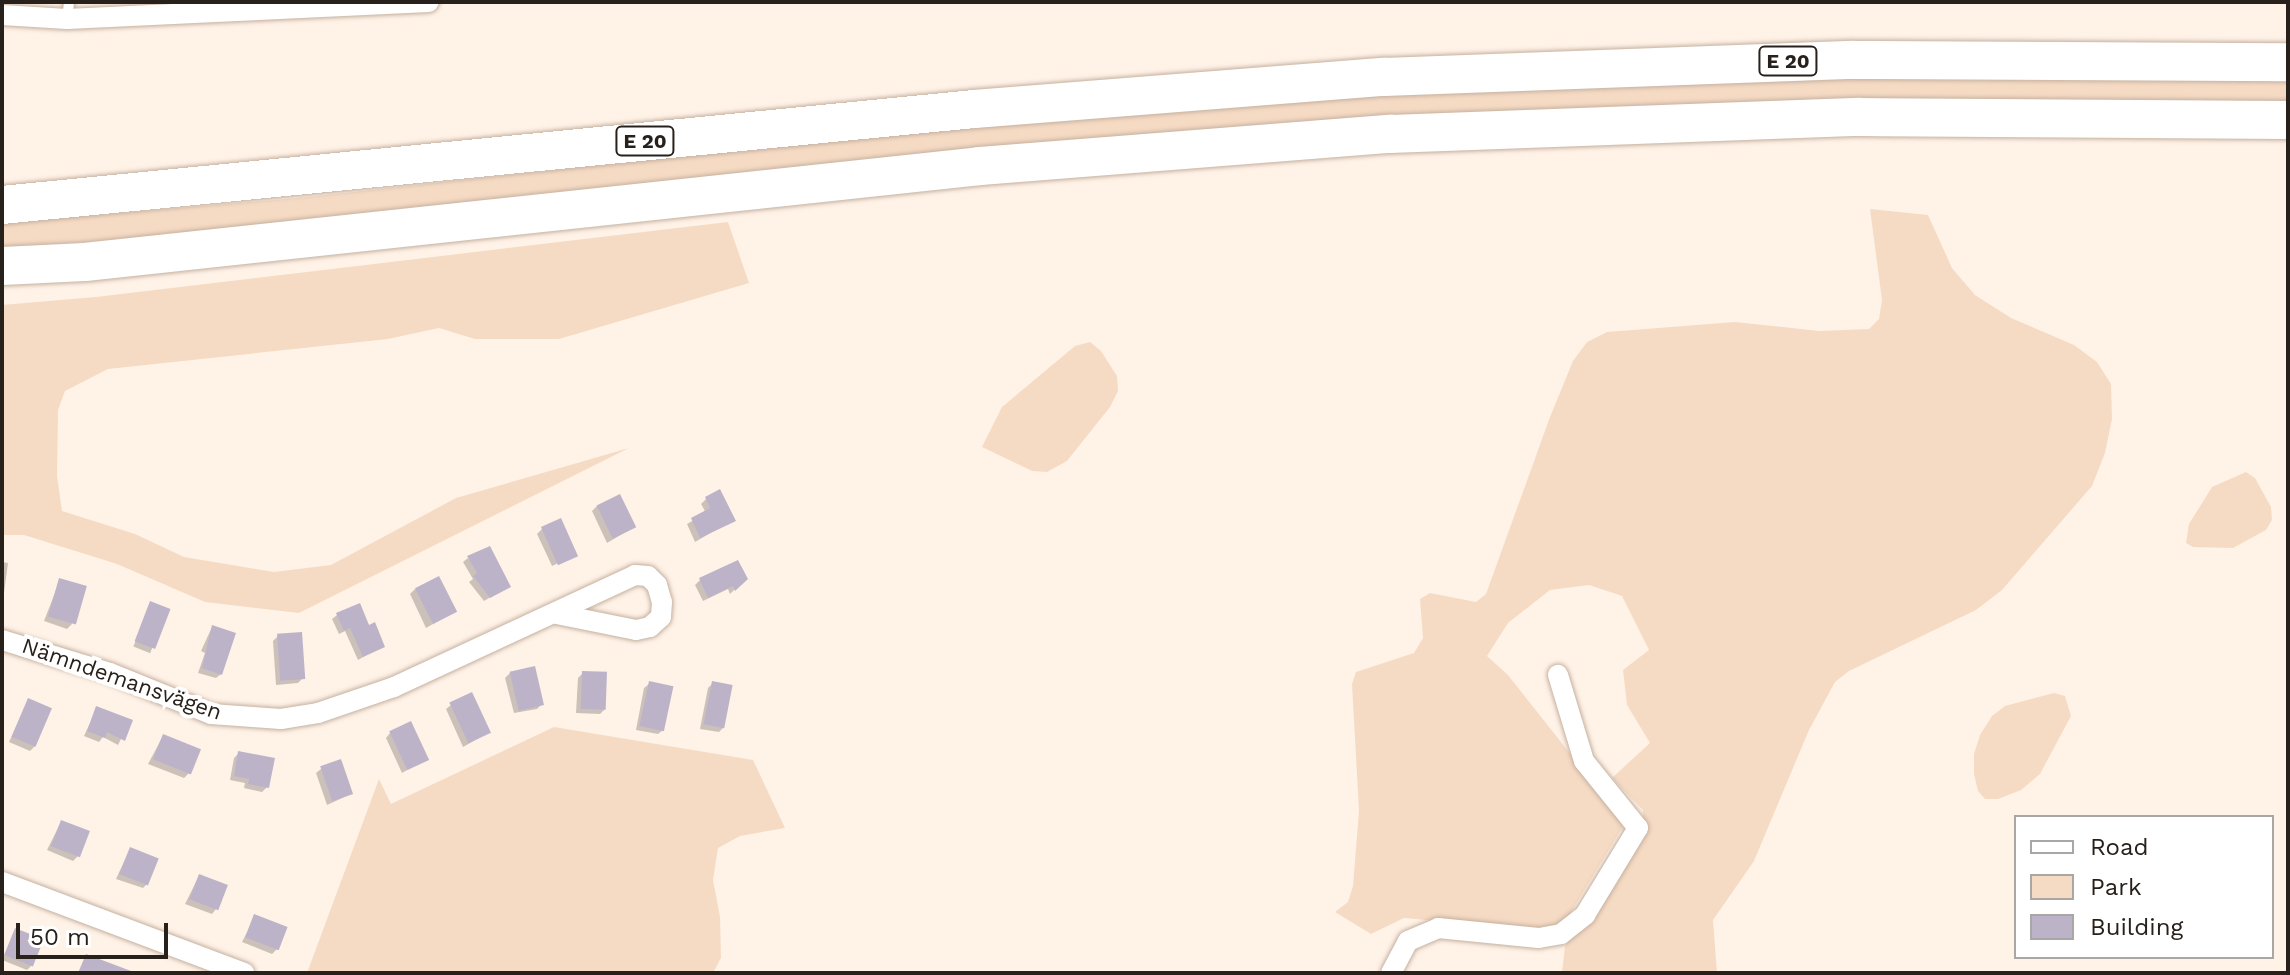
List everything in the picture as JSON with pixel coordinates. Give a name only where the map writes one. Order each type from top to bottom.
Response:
[{"type":"highway","name":"E 20","points":[[2,205],[1029,104],[1384,77],[1854,60],[2288,62]]},
{"type":"highway","points":[[2,266],[85,262],[980,166],[1390,134],[1860,117],[2288,120]]},
{"type":"street","points":[[2,15],[68,10],[429,2]]},
{"type":"street","name":"Nämndemansvägen","points":[[2,640],[110,673],[211,714],[281,719],[344,706],[557,614],[635,575],[648,576],[657,585],[662,602],[661,617],[650,627],[636,630],[557,614]]},
{"type":"street","points":[[1391,973],[1408,941],[1438,928],[1539,938],[1561,934],[1585,915],[1638,828],[1584,761],[1558,675]]},
{"type":"street","points":[[2,882],[244,973]]},
{"type":"green space","points":[[1888,75],[2288,80],[2288,107],[1784,103],[2,249],[2,223],[298,198],[964,126],[1389,92]]},
{"type":"green space","points":[[1870,209],[1928,215],[1952,268],[1975,295],[2011,318],[2074,345],[2097,362],[2111,384],[2112,419],[2105,453],[2092,486],[2002,590],[1976,610],[1849,671],[1835,682],[1809,730],[1754,861],[1713,920],[1717,973],[1562,973],[1565,946],[1643,829],[1643,810],[1612,778],[1650,743],[1627,705],[1623,670],[1649,650],[1622,596],[1589,585],[1550,590],[1508,623],[1487,656],[1508,675],[1625,823],[1565,922],[1540,930],[1404,918],[1371,934],[1335,912],[1348,902],[1353,886],[1359,811],[1352,684],[1356,672],[1414,653],[1423,638],[1420,599],[1430,593],[1476,602],[1486,594],[1550,417],[1573,361],[1587,342],[1607,332],[1735,322],[1819,331],[1869,329],[1879,319],[1882,300]]},
{"type":"green space","points":[[728,222],[749,283],[559,339],[475,339],[439,328],[388,339],[108,369],[65,391],[58,410],[57,476],[62,511],[135,534],[184,557],[274,572],[331,565],[456,498],[629,448],[299,613],[205,602],[117,564],[24,535],[2,535],[2,305],[96,297]]},
{"type":"green space","points":[[1090,342],[1101,351],[1117,376],[1118,391],[1110,407],[1067,461],[1047,472],[1032,471],[982,447],[1002,407],[1075,346]]},
{"type":"green space","points":[[2246,472],[2255,478],[2271,507],[2272,520],[2266,530],[2233,548],[2193,547],[2186,543],[2189,524],[2212,487]]},
{"type":"green space","points":[[2054,693],[2065,696],[2071,716],[2040,774],[2021,790],[1998,799],[1985,799],[1978,791],[1974,754],[1980,735],[1992,716],[2005,706]]},
{"type":"green space","points":[[554,727],[753,760],[785,828],[740,836],[718,848],[713,880],[720,917],[721,958],[713,973],[307,973],[379,779],[391,804]]},
{"type":"building","points":[[720,489],[736,521],[700,538],[691,518],[710,508],[705,497]]},
{"type":"building","points":[[620,494],[636,527],[613,539],[597,505]]},
{"type":"building","points":[[561,518],[578,556],[558,565],[541,527]]},
{"type":"building","points":[[490,546],[511,587],[490,598],[473,576],[477,573],[467,556]]},
{"type":"building","points":[[738,560],[748,579],[735,591],[733,586],[708,598],[699,578]]},
{"type":"building","points":[[439,576],[457,612],[433,624],[415,588]]},
{"type":"building","points":[[59,578],[87,586],[76,624],[48,616]]},
{"type":"building","points":[[150,601],[171,609],[155,649],[135,641]]},
{"type":"building","points":[[360,603],[369,625],[375,622],[385,647],[363,657],[350,628],[344,631],[336,613]]},
{"type":"building","points":[[212,625],[236,633],[222,675],[202,668]]},
{"type":"building","points":[[302,632],[305,679],[280,681],[277,634]]},
{"type":"building","points":[[535,666],[544,705],[519,711],[510,672]]},
{"type":"building","points":[[582,671],[607,672],[606,710],[581,709]]},
{"type":"building","points":[[649,681],[673,686],[664,731],[639,726]]},
{"type":"building","points":[[712,681],[733,685],[724,728],[704,724]]},
{"type":"building","points":[[472,692],[491,733],[468,743],[449,703]]},
{"type":"building","points":[[28,698],[52,708],[36,747],[12,737]]},
{"type":"building","points":[[96,706],[133,720],[125,741],[107,732],[105,738],[87,731]]},
{"type":"building","points":[[411,721],[429,760],[407,770],[389,731]]},
{"type":"building","points":[[163,734],[201,749],[191,774],[153,759]]},
{"type":"building","points":[[238,751],[275,758],[269,788],[248,784],[249,779],[234,776]]},
{"type":"building","points":[[341,759],[353,794],[332,801],[320,766]]},
{"type":"building","points":[[61,820],[90,831],[80,857],[51,846]]},
{"type":"building","points":[[130,847],[159,859],[148,886],[119,874]]},
{"type":"building","points":[[199,874],[228,885],[218,910],[189,899]]},
{"type":"building","points":[[254,914],[288,927],[279,950],[245,937]]},
{"type":"building","points":[[15,928],[44,940],[33,967],[4,955]]},
{"type":"building","points":[[86,954],[131,971],[131,973],[78,973]]}]
